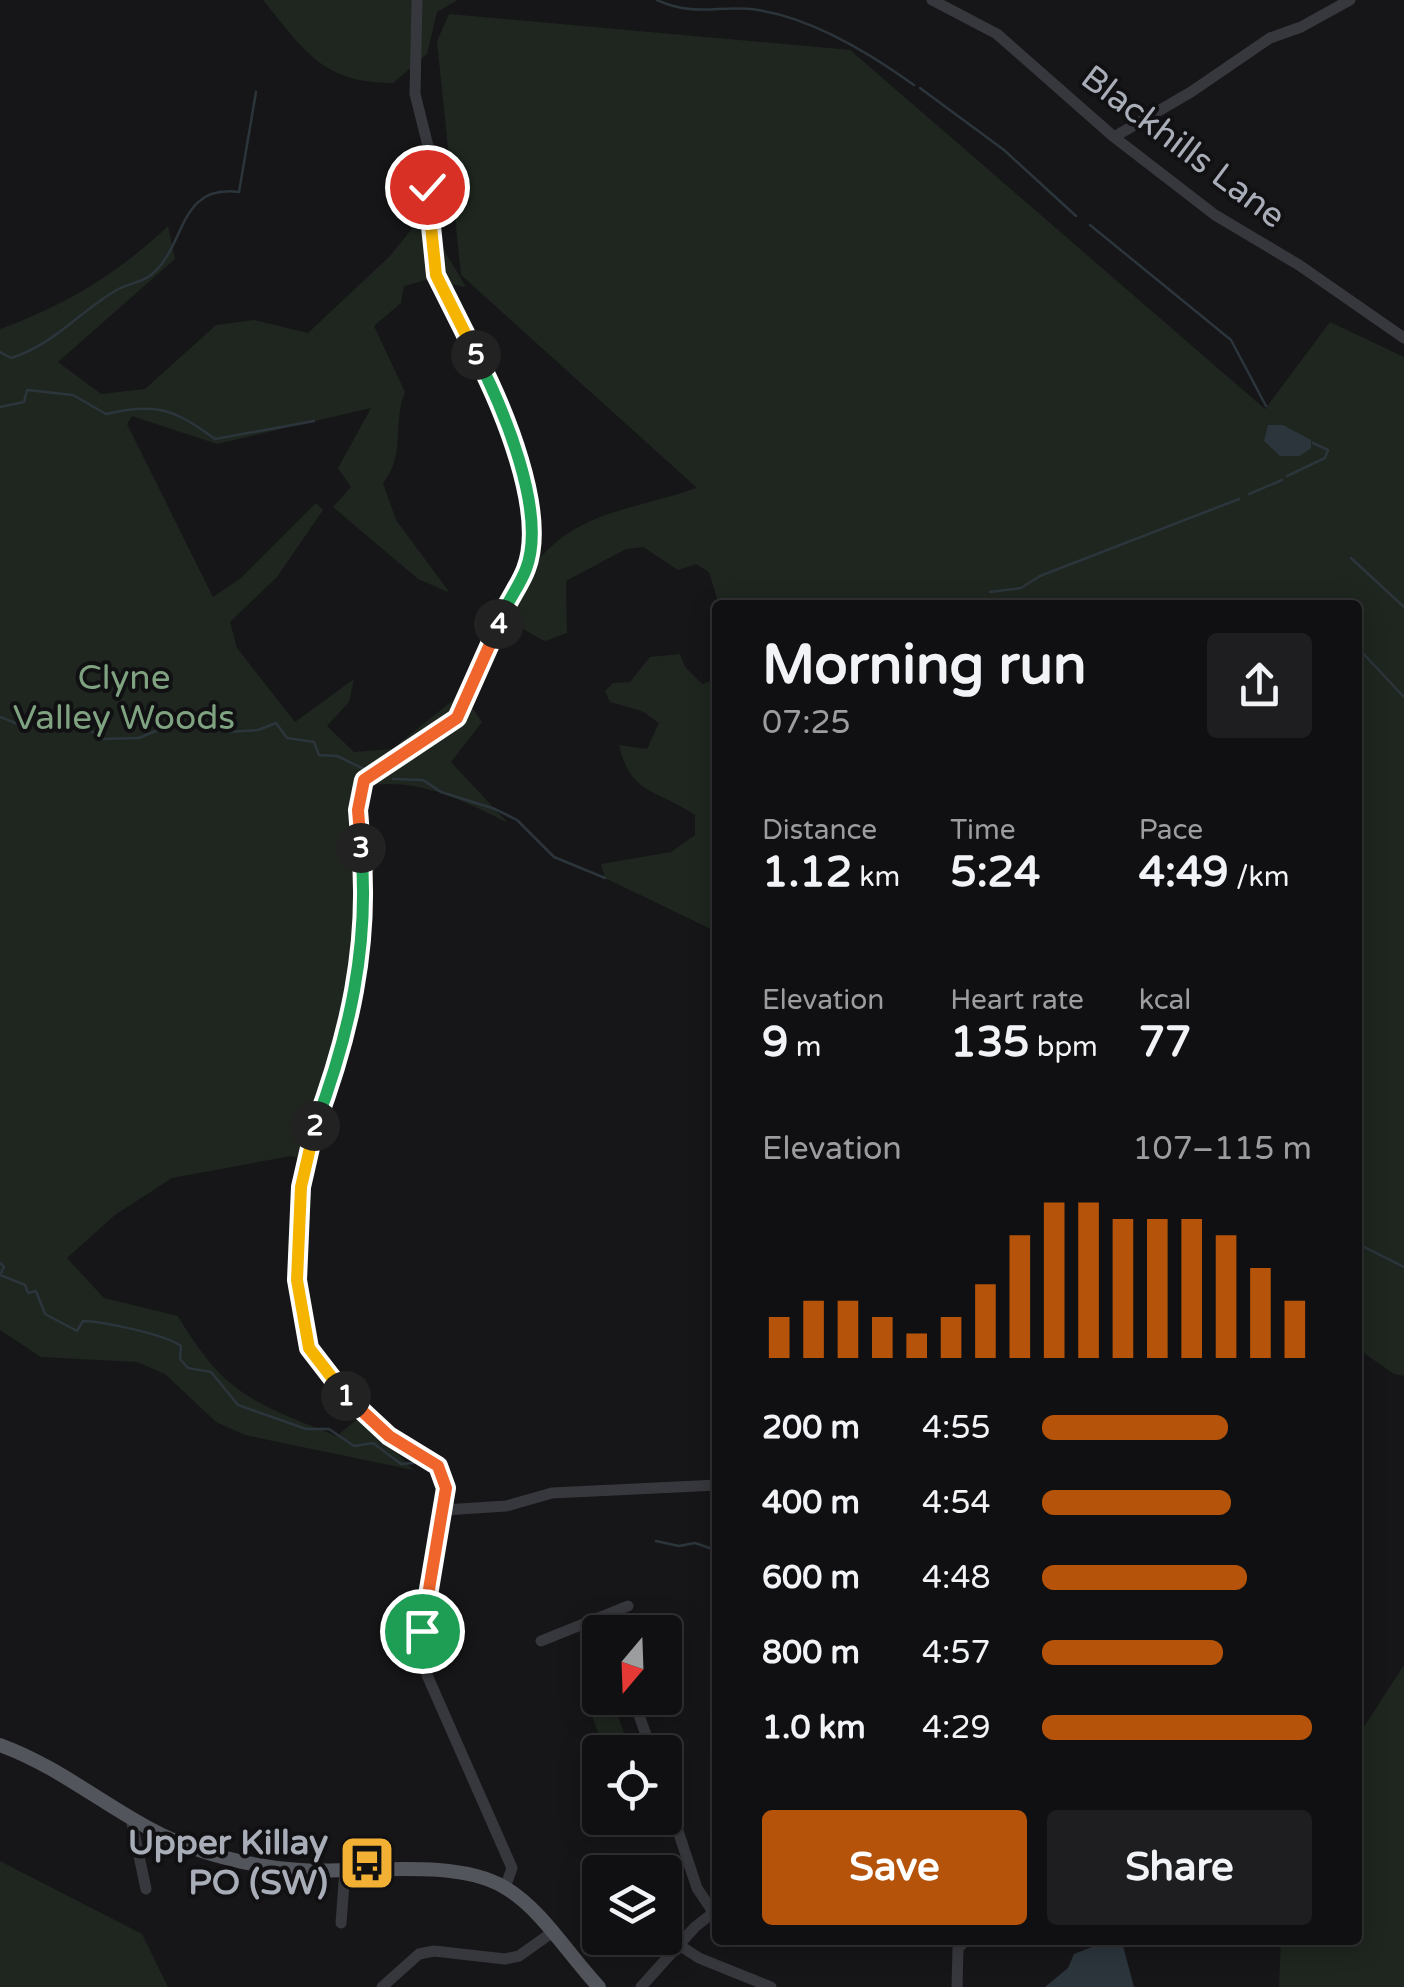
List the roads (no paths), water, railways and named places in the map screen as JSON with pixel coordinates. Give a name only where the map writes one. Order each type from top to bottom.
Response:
[{"type":"main road","points":[[0,1746],[44,1761],[132,1823],[177,1843],[246,1862],[301,1870],[439,1872],[470,1876],[505,1888],[526,1903],[599,1987]]},
{"type":"street","points":[[417,0],[415,94],[430,154],[427,187],[436,275],[492,386],[516,456],[530,508],[528,560],[457,718],[364,780],[358,810],[365,889],[358,986],[340,1058],[309,1140],[296,1246],[309,1348],[340,1390],[389,1436],[438,1466],[446,1488],[423,1605],[427,1674],[512,1868],[505,1888]]},
{"type":"street","name":"Blackhills Lane","points":[[932,0],[997,34],[1114,138],[1216,214],[1300,265],[1404,338]]},
{"type":"street","points":[[1114,138],[1192,92],[1270,38],[1350,0]]},
{"type":"street","points":[[444,1510],[506,1506],[552,1494],[712,1485]]},
{"type":"street","points":[[611,1615],[628,1606]]},
{"type":"street","points":[[541,1641],[582,1626]]},
{"type":"street","points":[[132,1823],[146,1888]]},
{"type":"street","points":[[679,1835],[697,1888],[712,1907]]},
{"type":"street","points":[[341,1922],[345,1870]]},
{"type":"street","points":[[682,1942],[712,1914]]},
{"type":"street","points":[[382,1987],[420,1954],[434,1951],[505,1959],[519,1956],[550,1934]]},
{"type":"street","points":[[682,1945],[699,1958],[771,1987]]},
{"type":"street","points":[[957,1987],[961,1945]]},
{"type":"street","points":[[642,1987],[670,1955]]},
{"type":"waterway","points":[[657,0],[684,8],[778,14],[860,50],[914,85]]},
{"type":"waterway","points":[[920,88],[1004,150],[1076,216]]},
{"type":"waterway","points":[[0,352],[11,358],[26,352],[115,291],[147,278],[163,263],[193,207],[219,192],[239,192],[256,92]]},
{"type":"waterway","points":[[1090,225],[1231,340],[1266,406]]},
{"type":"waterway","points":[[0,407],[24,402],[27,390],[73,395],[106,414],[138,409],[164,411],[215,439],[314,421]]},
{"type":"waterway","points":[[1287,476],[1325,458],[1328,450],[1313,443]]},
{"type":"waterway","points":[[1249,494],[1282,480]]},
{"type":"waterway","points":[[990,592],[1021,588],[1040,576],[1239,499]]},
{"type":"waterway","points":[[1351,558],[1404,607]]},
{"type":"waterway","points":[[1246,600],[1253,600]]},
{"type":"waterway","points":[[1362,652],[1404,697]]},
{"type":"waterway","points":[[0,717],[23,726],[38,717],[79,726],[101,739],[139,738],[175,723],[228,732],[258,730],[276,723],[287,738],[314,742],[319,755],[337,756],[364,769]]},
{"type":"waterway","points":[[393,779],[423,780],[441,792],[495,809],[517,820],[554,857],[605,878]]},
{"type":"waterway","points":[[1362,1246],[1404,1267]]},
{"type":"waterway","points":[[0,1263],[4,1267],[0,1275],[25,1285],[28,1293],[36,1291],[45,1314],[77,1331],[83,1321],[162,1337],[181,1346],[180,1359],[188,1368],[211,1372],[238,1405],[306,1429],[329,1429],[354,1446],[373,1443],[401,1464],[425,1462]]},
{"type":"waterway","points":[[656,1541],[679,1546],[695,1543],[712,1549]]},
{"type":"place","name":"Upper Killay PO (SW)","points":[[367,1863]]},
{"type":"park label","name":"Clyne Valley Woods","points":[[124,698]]}]
